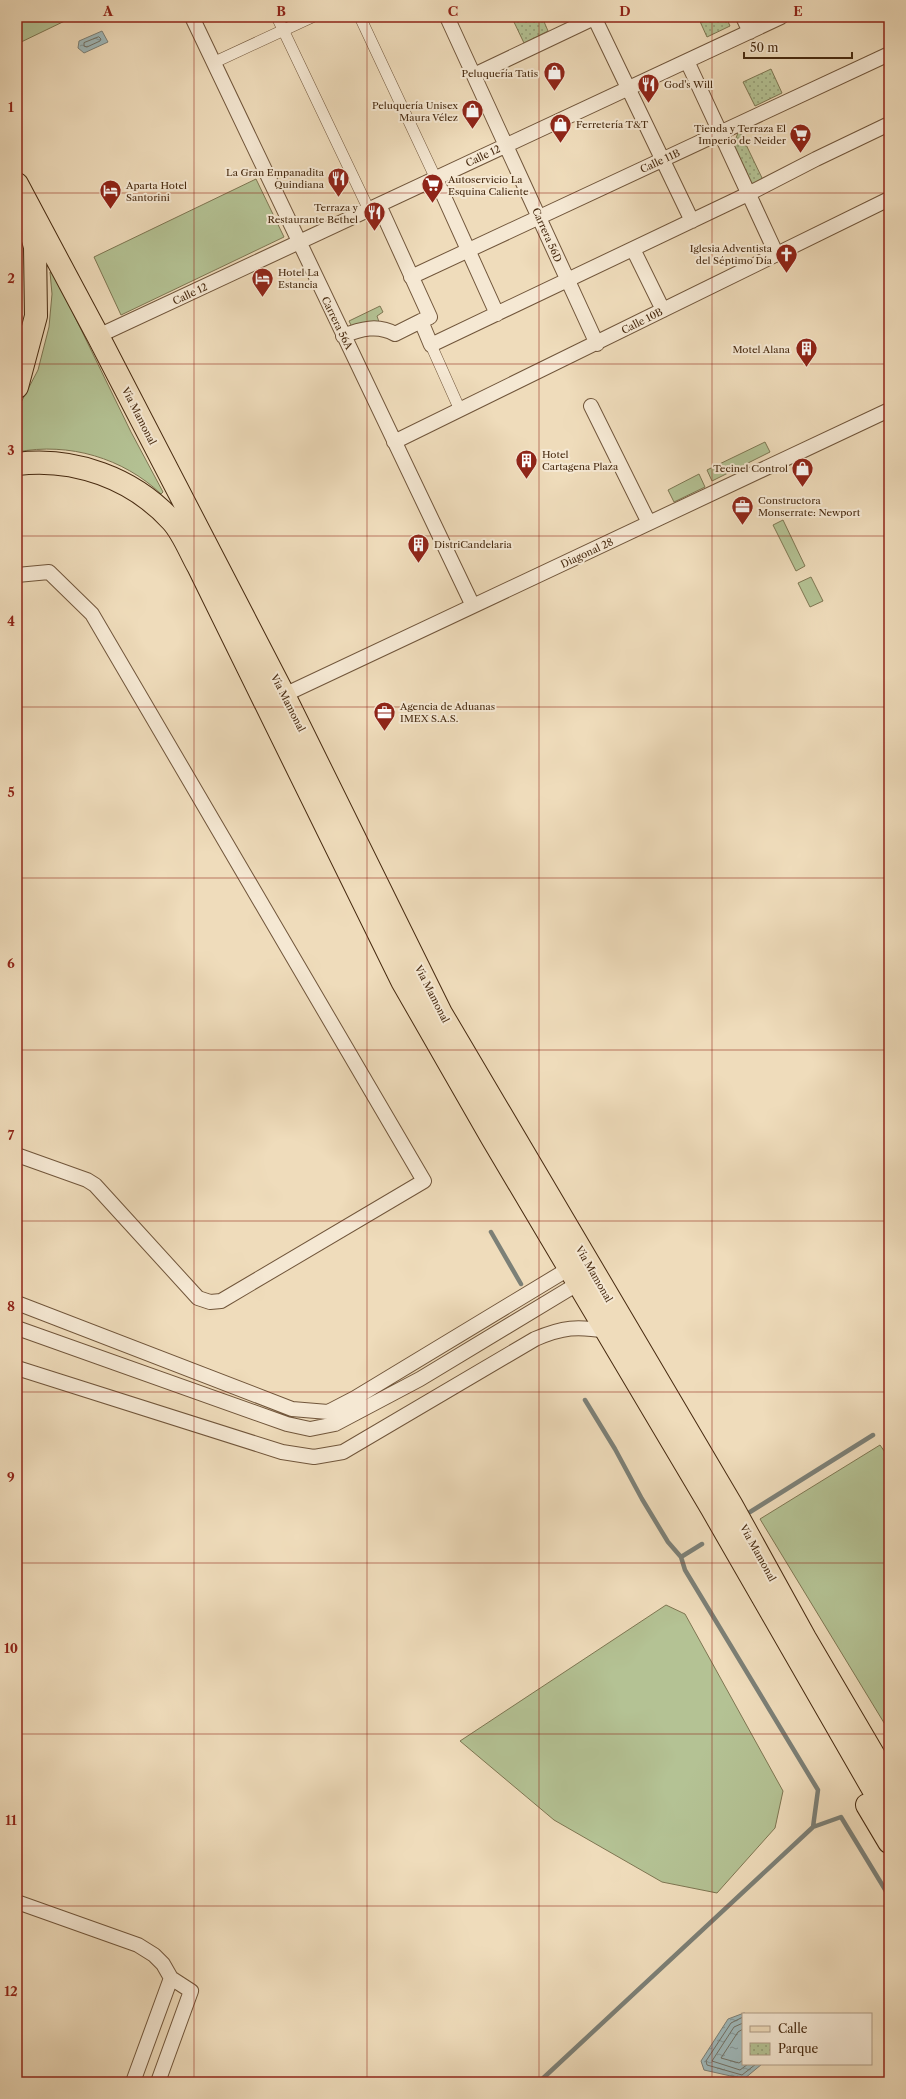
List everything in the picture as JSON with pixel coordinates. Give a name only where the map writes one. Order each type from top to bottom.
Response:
[{"type":"main road","name":"Vía Mamonal","points":[[17,185],[98,336],[284,695],[441,1013],[798,1642],[889,1817]]},
{"type":"main road","points":[[17,185],[35,247],[36,316],[17,387]]},
{"type":"main road","name":"Vía Mamonal","points":[[17,464],[47,463],[68,465],[103,474],[129,486],[152,502],[173,522],[198,566],[402,981],[496,1145],[607,1330],[721,1506]]},
{"type":"main road","points":[[721,1506],[776,1564],[889,1756]]},
{"type":"main road","points":[[721,1506],[744,1596],[889,1842]]},
{"type":"main road","name":"Vía Mamonal","points":[[798,1642],[889,1781]]},
{"type":"street","name":"Carrera 56A","points":[[192,17],[473,606]]},
{"type":"street","points":[[277,17],[374,207],[412,277],[430,317],[395,334],[374,328],[357,330],[343,336]]},
{"type":"street","points":[[214,62],[312,17]]},
{"type":"street","points":[[360,17],[497,314]]},
{"type":"street","name":"Carrera 56D","points":[[447,17],[598,344]]},
{"type":"street","points":[[743,17],[750,32]]},
{"type":"street","name":"Calle 12","points":[[98,336],[781,17]]},
{"type":"street","points":[[474,75],[594,18],[692,221]]},
{"type":"street","name":"Calle 11B","points":[[412,277],[889,54]]},
{"type":"street","points":[[687,61],[776,253]]},
{"type":"street","points":[[431,345],[568,281],[889,124]]},
{"type":"street","name":"Calle 10B","points":[[394,442],[598,344],[776,253],[889,199]]},
{"type":"street","points":[[633,249],[663,310]]},
{"type":"street","points":[[421,321],[460,410]]},
{"type":"street","points":[[591,406],[649,523]]},
{"type":"street","name":"Diagonal 28","points":[[284,695],[889,410]]},
{"type":"street","points":[[17,574],[49,572],[92,614],[424,1182],[220,1301],[210,1302],[198,1298],[95,1185],[87,1180],[17,1155]]},
{"type":"street","points":[[17,1302],[292,1409],[328,1412],[574,1275]]},
{"type":"street","points":[[17,1328],[287,1424],[310,1429],[335,1424],[420,1379],[574,1275]]},
{"type":"street","points":[[17,1368],[282,1452],[314,1457],[343,1452],[535,1338],[557,1329],[582,1327],[607,1330]]},
{"type":"street","points":[[17,1902],[138,1945],[154,1955],[164,1964],[171,1978],[191,1991],[158,2082]]},
{"type":"street","points":[[133,2082],[171,1978]]},
{"type":"green space","points":[[17,17],[73,17],[17,44]]},
{"type":"green space","points":[[520,17],[542,17],[548,31],[524,43],[513,20]]},
{"type":"green space","points":[[698,17],[726,17],[730,26],[707,37]]},
{"type":"green space","points":[[771,69],[782,93],[755,106],[743,82]]},
{"type":"green space","points":[[739,130],[763,180],[750,186],[729,141],[736,138]]},
{"type":"green space","points":[[256,179],[284,237],[121,315],[94,257]]},
{"type":"green space","points":[[50,272],[53,272],[131,432],[163,492],[161,494],[146,481],[130,471],[112,462],[94,456],[75,451],[56,449],[37,449],[17,452],[17,410],[38,370],[49,327],[52,294]]},
{"type":"green space","points":[[380,306],[383,312],[377,316],[379,322],[352,327],[349,321]]},
{"type":"green space","points":[[765,442],[770,452],[712,481],[707,470]]},
{"type":"green space","points":[[699,474],[705,487],[674,502],[668,490]]},
{"type":"green space","points":[[783,520],[805,566],[796,571],[773,525]]},
{"type":"green space","points":[[811,577],[823,601],[810,607],[798,583]]},
{"type":"green space","points":[[880,1445],[889,1458],[889,1731],[760,1519]]},
{"type":"green space","points":[[666,1605],[685,1614],[783,1791],[775,1828],[717,1893],[662,1882],[554,1820],[460,1741]]},
{"type":"water","points":[[102,31],[108,42],[84,53],[78,48],[79,41]]},
{"type":"water","points":[[742,2014],[742,2065],[761,2065],[744,2079],[704,2070],[701,2061],[728,2019]]},
{"type":"waterway","points":[[491,1232],[521,1284]]},
{"type":"waterway","points":[[585,1400],[668,1542],[681,1557],[685,1570],[818,1790],[813,1827]]},
{"type":"waterway","points":[[750,1512],[873,1435]]},
{"type":"waterway","points":[[681,1557],[702,1544]]},
{"type":"waterway","points":[[539,2082],[813,1827],[841,1817],[889,1896]]},
{"type":"place","name":"Peluquería Tatis","points":[[554,92]]},
{"type":"place","name":"God's Will","points":[[648,104]]},
{"type":"place","name":"Peluquería Unisex Maura Vélez","points":[[473,130]]},
{"type":"place","name":"Ferretería T&T","points":[[561,144]]},
{"type":"place","name":"Tienda y Terraza El Imperio de Neider","points":[[801,154]]},
{"type":"place","name":"La Gran Empanadita Quindiana","points":[[339,198]]},
{"type":"place","name":"Autoservicio La Esquina Caliente","points":[[433,204]]},
{"type":"place","name":"Aparta Hotel Santorini","points":[[110,210]]},
{"type":"place","name":"Terraza y Restaurante Bethel","points":[[374,232]]},
{"type":"place","name":"Iglesia Adventista del Séptimo Día","points":[[787,274]]},
{"type":"place","name":"Hotel La Estancia","points":[[262,298]]},
{"type":"place","name":"Motel Alana","points":[[806,368]]},
{"type":"place","name":"Hotel Cartagena Plaza","points":[[526,480]]},
{"type":"place","name":"Tecinel Control","points":[[803,488]]},
{"type":"place","name":"Constructora Monserrate: Newport","points":[[743,526]]},
{"type":"place","name":"DistriCandelaria","points":[[419,564]]},
{"type":"place","name":"Agencia de Aduanas IMEX S.A.S.","points":[[384,732]]}]
